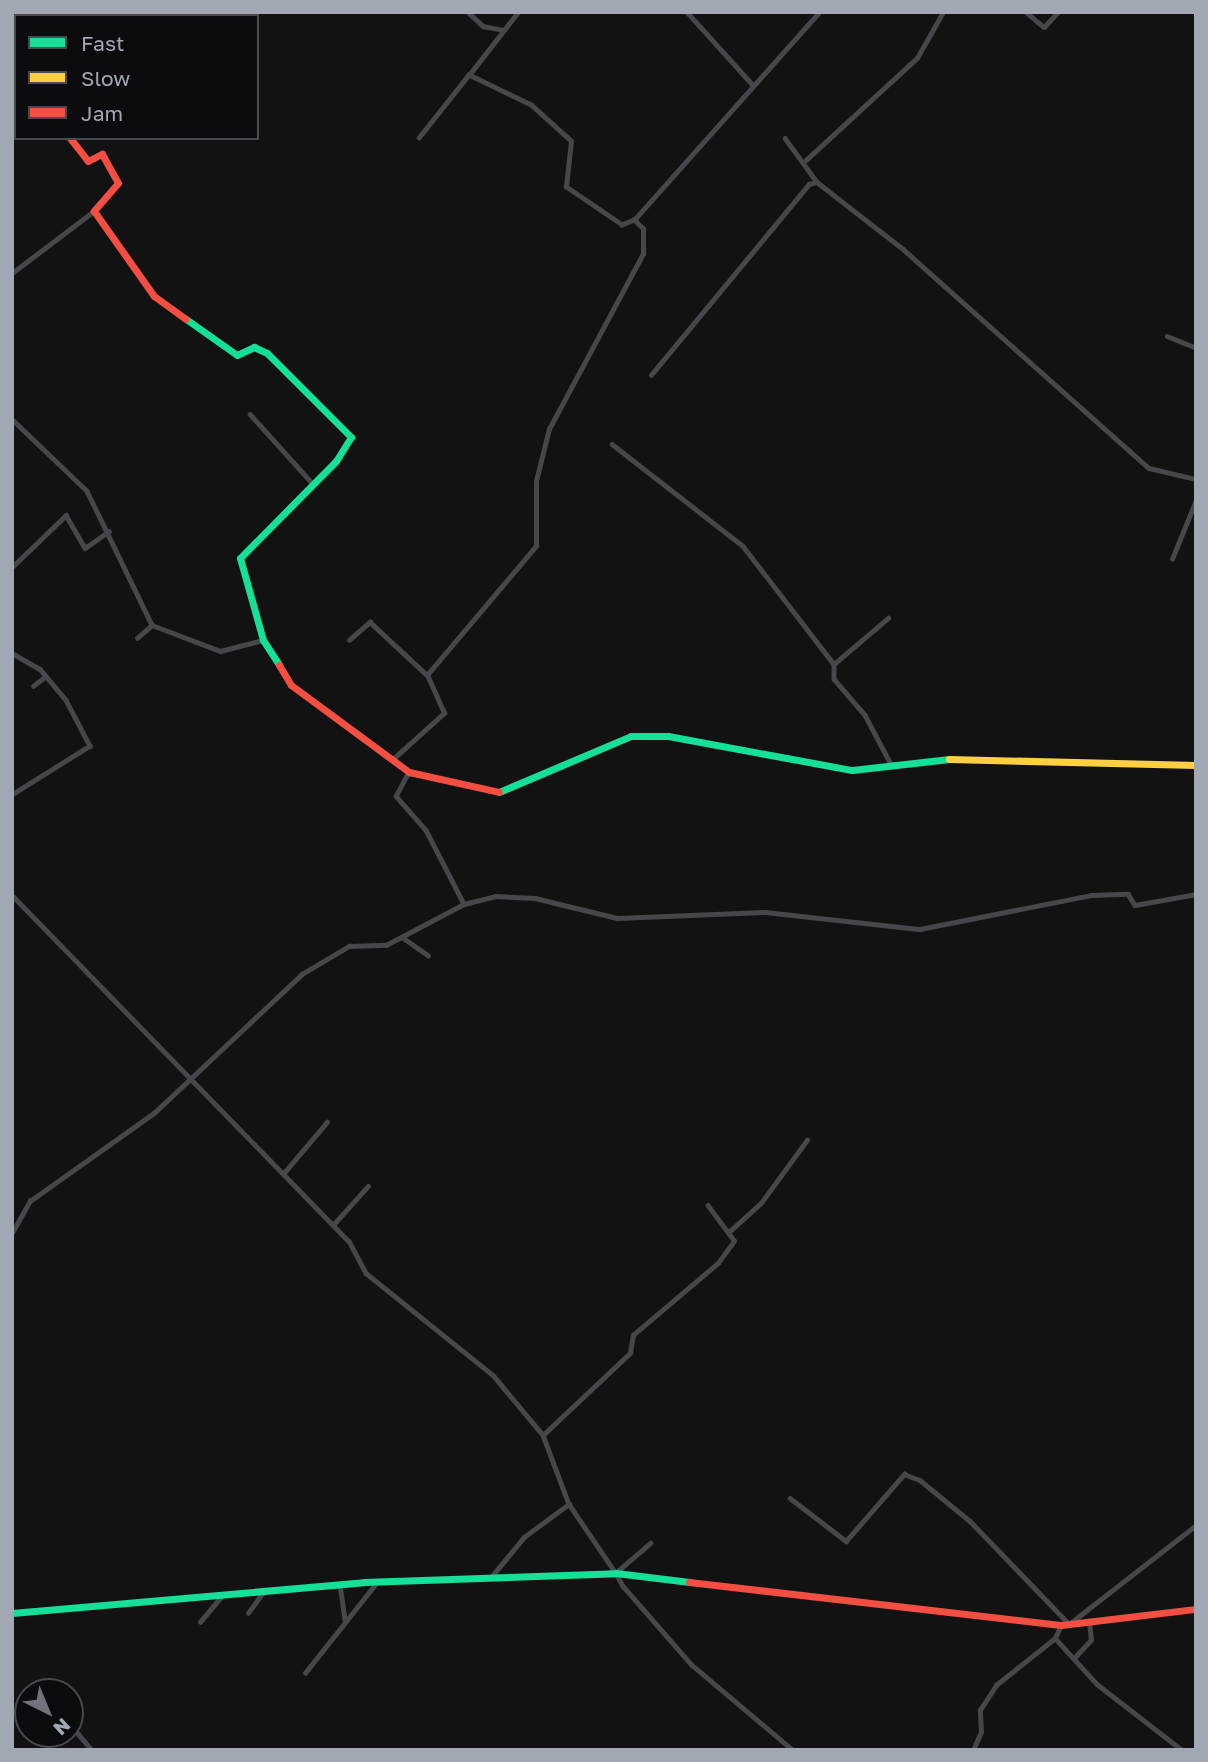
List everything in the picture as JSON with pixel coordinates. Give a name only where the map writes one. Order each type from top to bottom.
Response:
[{"type":"street","points":[[468,12],[483,26],[503,30]]},
{"type":"street","points":[[419,138],[517,12]]},
{"type":"street","points":[[687,12],[753,85]]},
{"type":"street","points":[[469,75],[531,105],[571,141],[566,187],[622,225],[634,220],[820,12]]},
{"type":"street","points":[[806,160],[917,58],[943,12]]},
{"type":"street","points":[[1026,12],[1044,27],[1058,12]]},
{"type":"street","points":[[785,138],[806,160],[817,182],[903,249],[1149,468],[1196,479]]},
{"type":"street","points":[[12,273],[94,211],[118,183],[102,155],[88,161],[72,140]]},
{"type":"street","points":[[652,375],[809,184],[817,182]]},
{"type":"street","points":[[94,211],[154,296],[237,355],[254,347],[267,353],[347,430],[351,437],[336,461],[240,558],[263,640],[291,685],[409,772],[504,793],[631,736],[668,736],[817,766],[894,768],[963,757],[1196,765]]},
{"type":"street","points":[[427,676],[536,546],[536,481],[549,429],[643,254],[643,229],[634,220]]},
{"type":"street","points":[[1167,336],[1196,348]]},
{"type":"street","points":[[250,414],[313,484]]},
{"type":"street","points":[[12,419],[87,491],[109,531],[120,568],[152,625],[220,651],[263,640]]},
{"type":"street","points":[[612,444],[743,546],[834,664],[834,679],[865,715],[894,768]]},
{"type":"street","points":[[1172,559],[1196,500]]},
{"type":"street","points":[[12,568],[66,515],[85,548],[109,531]]},
{"type":"street","points":[[834,664],[888,618]]},
{"type":"street","points":[[349,640],[370,622],[427,676],[444,713],[393,759]]},
{"type":"street","points":[[137,638],[152,625]]},
{"type":"street","points":[[12,653],[45,677],[66,700],[90,746],[12,795]]},
{"type":"street","points":[[33,686],[45,677]]},
{"type":"street","points":[[409,772],[396,796],[426,830],[464,904]]},
{"type":"street","points":[[12,1233],[30,1201],[153,1113],[302,974],[349,946],[386,944],[464,904],[495,896],[535,898],[617,918],[765,912],[920,929],[1041,901],[1120,892],[1135,905],[1196,894]]},
{"type":"street","points":[[12,895],[191,1075],[333,1225],[366,1273],[493,1375],[543,1435],[569,1504],[616,1573],[692,1665],[793,1750]]},
{"type":"street","points":[[402,937],[428,955]]},
{"type":"street","points":[[283,1174],[327,1122]]},
{"type":"street","points":[[730,1231],[761,1203],[807,1140]]},
{"type":"street","points":[[333,1225],[368,1186]]},
{"type":"street","points":[[543,1435],[631,1353],[633,1335],[718,1264],[734,1241],[730,1231],[708,1206]]},
{"type":"street","points":[[790,1498],[846,1541],[904,1474],[919,1480],[970,1521],[1065,1624]]},
{"type":"street","points":[[492,1576],[524,1537],[569,1504]]},
{"type":"street","points":[[972,1750],[981,1732],[980,1710],[996,1685],[1055,1638],[1065,1624],[1196,1525]]},
{"type":"street","points":[[616,1573],[651,1543]]},
{"type":"street","points":[[12,1613],[225,1591],[378,1581],[616,1573],[1065,1624],[1196,1609]]},
{"type":"street","points":[[305,1673],[378,1581]]},
{"type":"street","points":[[340,1584],[345,1621]]},
{"type":"street","points":[[248,1613],[264,1589]]},
{"type":"street","points":[[200,1622],[225,1591]]},
{"type":"street","points":[[1075,1657],[1091,1640],[1088,1621]]},
{"type":"street","points":[[1055,1638],[1097,1684],[1182,1750]]},
{"type":"traffic: fast","points":[[186,319],[237,355],[254,347],[267,353],[351,437],[336,461],[240,558],[263,640],[279,665]]},
{"type":"traffic: fast","points":[[499,792],[631,736],[668,736],[852,770],[949,759]]},
{"type":"traffic: fast","points":[[12,1613],[364,1582],[616,1573],[689,1582]]},
{"type":"traffic: slow","points":[[949,759],[1196,765]]},
{"type":"traffic: jam","points":[[72,140],[88,161],[102,154],[118,183],[94,211],[154,296],[186,319]]},
{"type":"traffic: jam","points":[[279,665],[291,685],[409,772],[499,792]]},
{"type":"traffic: jam","points":[[689,1582],[1061,1625],[1196,1609]]}]
